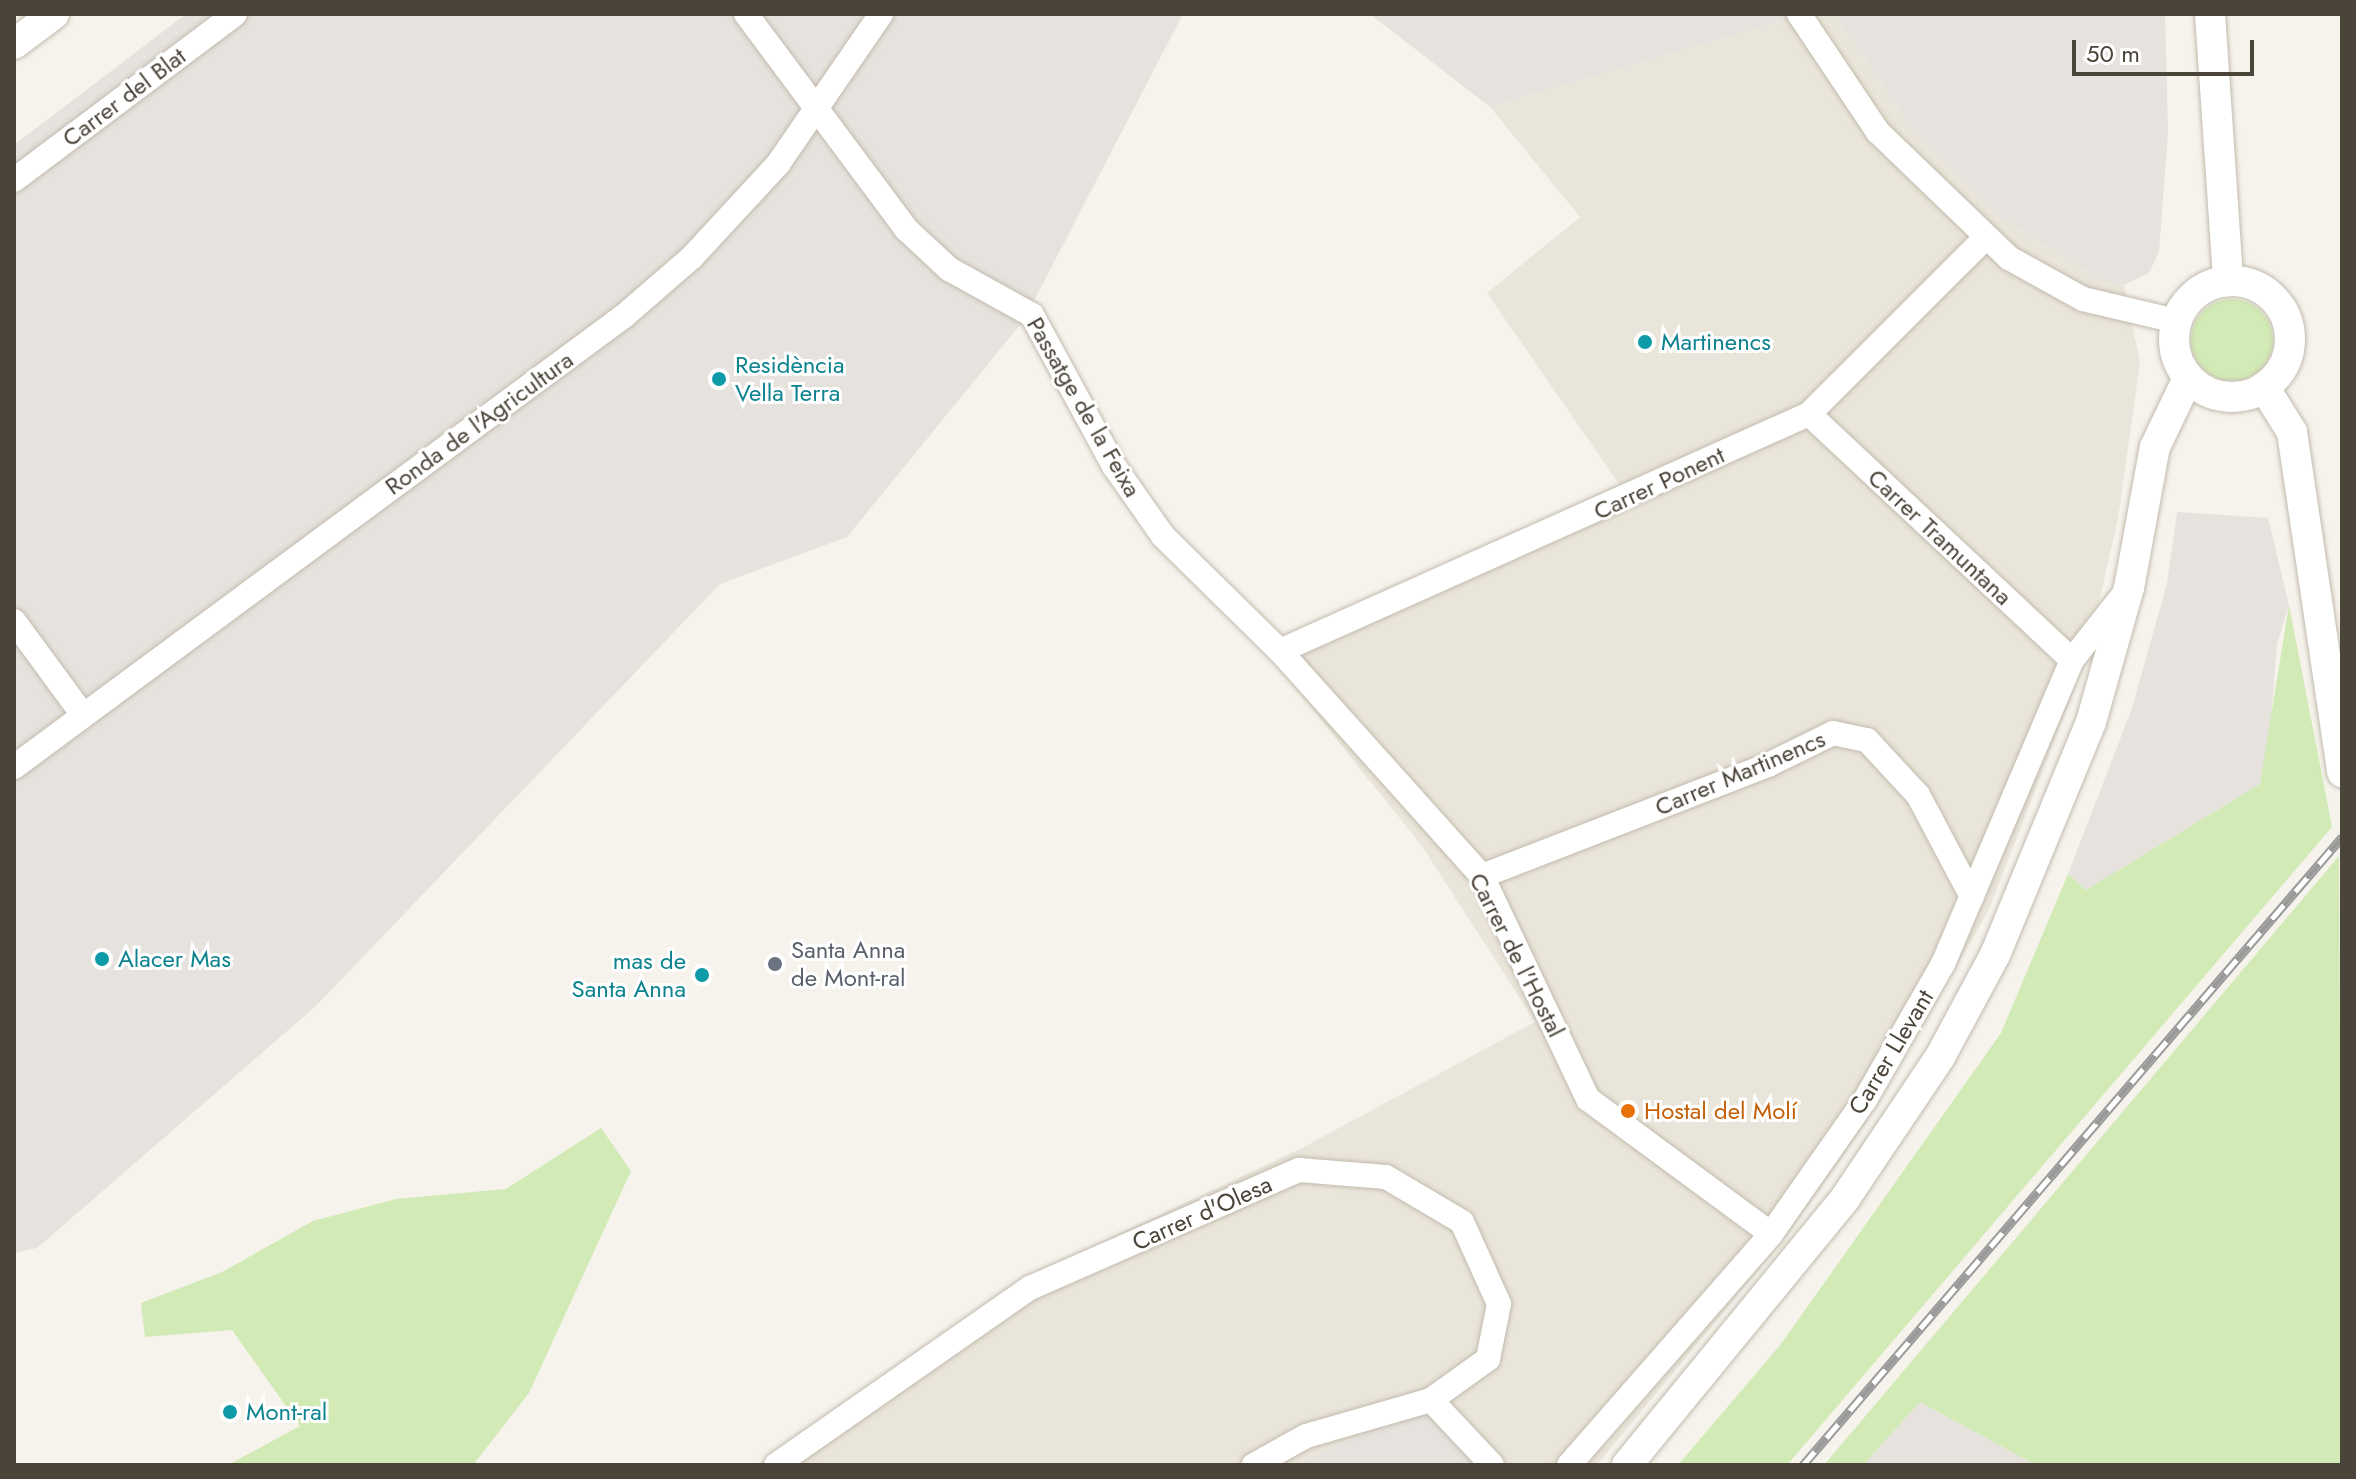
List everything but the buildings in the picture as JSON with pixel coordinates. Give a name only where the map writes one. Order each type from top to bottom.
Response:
[{"type":"street","points":[[14,44],[54,14]]},
{"type":"street","name":"Carrer del Blat","points":[[14,180],[235,14]]},
{"type":"street","name":"Passatge de la Feixa","points":[[746,14],[928,252],[1032,315],[1114,466],[1163,536],[1280,651]]},
{"type":"street","name":"Ronda de l'Agricultura","points":[[14,767],[624,316],[748,202],[881,14]]},
{"type":"street","points":[[1799,14],[1878,132],[1985,238],[2073,295],[2176,321]]},
{"type":"street","points":[[2210,14],[2228,281]]},
{"type":"street","name":"Carrer Ponent","points":[[1280,651],[1809,414],[1985,238]]},
{"type":"street","points":[[2228,281],[2263,290],[2286,317],[2285,363],[2264,387],[2225,397],[2188,378],[2175,351],[2176,321],[2196,293],[2228,281]]},
{"type":"street","points":[[1627,1465],[1837,1209],[1940,1057],[1995,955],[2091,722],[2129,588],[2155,447],[2188,378]]},
{"type":"street","points":[[2264,387],[2292,432],[2342,772]]},
{"type":"street","name":"Carrer Tramuntana","points":[[1809,414],[2072,660]]},
{"type":"street","name":"Carrer Llevant","points":[[1569,1465],[1771,1234],[1901,1043],[1972,897],[2072,660],[2129,588]]},
{"type":"street","points":[[14,621],[83,715]]},
{"type":"street","name":"Carrer de l'Hostal","points":[[1280,651],[1482,876],[1588,1099],[1771,1234]]},
{"type":"street","name":"Carrer Martinencs","points":[[1482,876],[1768,765],[1833,733],[1867,740],[1945,836],[1972,897]]},
{"type":"street","name":"Carrer d'Olesa","points":[[776,1465],[1030,1288],[1299,1170],[1386,1177],[1462,1222],[1499,1304],[1488,1359],[1431,1400],[1306,1436],[1254,1465]]},
{"type":"street","points":[[1431,1400],[1492,1465]]},
{"type":"shaded area","points":[[186,14],[1183,14],[1024,320],[847,537],[720,584],[316,1006],[37,1248],[14,1253],[14,145]]},
{"type":"shaded area","points":[[1370,14],[1805,14],[1490,107]]},
{"type":"shaded area","points":[[1805,14],[1835,14],[1910,126],[1997,215],[2103,281],[2124,285],[2140,362],[2118,519],[2085,662],[1988,912],[1864,1126],[1790,1232],[1597,1465],[1494,1465],[1429,1404],[1295,1465],[757,1465],[1028,1277],[1304,1147],[1535,1022],[1422,846],[1265,650],[1619,484],[1487,293],[1580,217],[1490,107]]},
{"type":"shaded area","points":[[1835,14],[2165,14],[2168,131],[2159,252],[2149,273],[2124,285],[2103,281],[1997,215],[1910,126]]},
{"type":"shaded area","points":[[2177,512],[2268,518],[2289,605],[2277,644],[2268,759],[2260,784],[2086,890],[2068,874],[2131,711],[2167,584]]},
{"type":"shaded area","points":[[1920,1402],[2036,1465],[1863,1465]]},
{"type":"shaded area","points":[[1429,1404],[1494,1465],[1295,1465]]},
{"type":"green space","points":[[2232,299],[2248,302],[2261,311],[2270,324],[2273,340],[2270,356],[2261,369],[2248,378],[2232,381],[2216,378],[2203,369],[2194,356],[2191,340],[2194,324],[2203,311],[2216,302]]},
{"type":"green space","points":[[2289,605],[2332,827],[1787,1465],[1678,1465],[1781,1344],[2001,1033],[2068,874],[2086,890],[2260,784]]},
{"type":"green space","points":[[2339,856],[2342,1465],[2036,1465],[1920,1402],[1863,1465],[1824,1465]]},
{"type":"green space","points":[[601,1128],[631,1171],[529,1393],[473,1465],[228,1465],[300,1426],[232,1330],[145,1337],[141,1303],[222,1272],[313,1221],[396,1199],[506,1189]]},
{"type":"railway","points":[[1803,1465],[2342,837]]},
{"type":"place","name":"Martinencs","points":[[1645,342]]},
{"type":"place","name":"Residència Vella Terra","points":[[719,379]]},
{"type":"place","name":"Alacer Mas","points":[[102,959]]},
{"type":"place","name":"Santa Anna de Mont-ral","points":[[775,964]]},
{"type":"place","name":"mas de Santa Anna","points":[[702,975]]},
{"type":"place","name":"Hostal del Molí","points":[[1628,1111]]},
{"type":"place","name":"Mont-ral","points":[[230,1412]]}]
